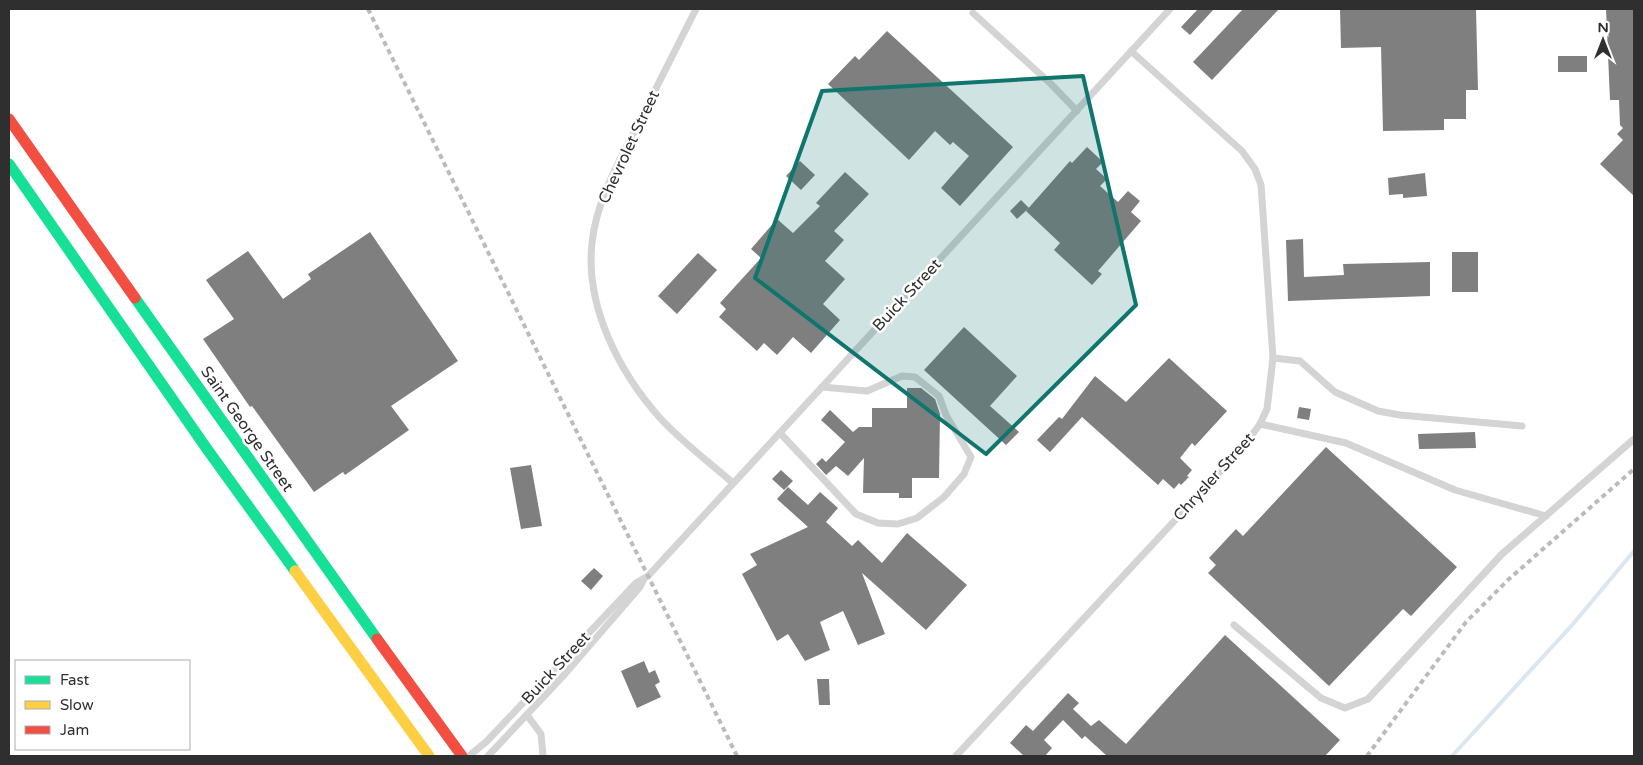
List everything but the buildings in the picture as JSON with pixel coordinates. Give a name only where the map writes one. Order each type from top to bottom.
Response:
[{"type":"main road","name":"Saint George Street","points":[[9,119],[338,586],[462,756]]},
{"type":"main road","points":[[9,164],[212,456],[428,756]]},
{"type":"lane","name":"Chevrolet Street","points":[[696,9],[609,180],[592,243],[592,265],[601,319],[620,362],[631,380],[661,419],[733,484]]},
{"type":"lane","name":"Buick Street","points":[[488,756],[527,715],[640,587],[644,579],[1170,9]]},
{"type":"lane","points":[[973,13],[1051,84],[1076,111]]},
{"type":"lane","name":"Chrysler Street","points":[[956,756],[1236,454],[1260,424],[1270,394],[1273,358],[1261,185],[1254,169],[1242,152],[1131,52]]},
{"type":"lane","points":[[1273,358],[1300,361],[1335,392],[1378,411],[1400,416],[1522,426]]},
{"type":"lane","points":[[780,433],[856,514],[878,523],[898,524],[917,518],[944,497],[964,474],[971,457],[946,415],[939,396],[916,378],[902,376],[867,390],[822,388]]},
{"type":"lane","points":[[1260,424],[1346,443],[1455,490],[1546,516]]},
{"type":"lane","points":[[1234,625],[1321,698],[1345,708],[1368,699],[1502,554],[1634,439]]},
{"type":"lane","name":"Buick Street","points":[[469,756],[487,741],[636,583],[644,579]]},
{"type":"lane","points":[[527,715],[541,734],[543,756]]},
{"type":"highlighted area","points":[[1083,76],[1136,305],[986,454],[755,278],[822,91]]},
{"type":"waterway","points":[[1452,756],[1573,624],[1634,551]]},
{"type":"railway","points":[[368,9],[737,756]]},
{"type":"railway","points":[[1367,756],[1466,622],[1509,579],[1634,469]]},
{"type":"traffic: fast","points":[[9,164],[207,449],[295,571]]},
{"type":"traffic: fast","points":[[135,298],[377,639]]},
{"type":"traffic: slow","points":[[295,571],[429,756]]},
{"type":"traffic: jam","points":[[9,119],[135,298]]},
{"type":"traffic: jam","points":[[377,639],[462,756]]}]
